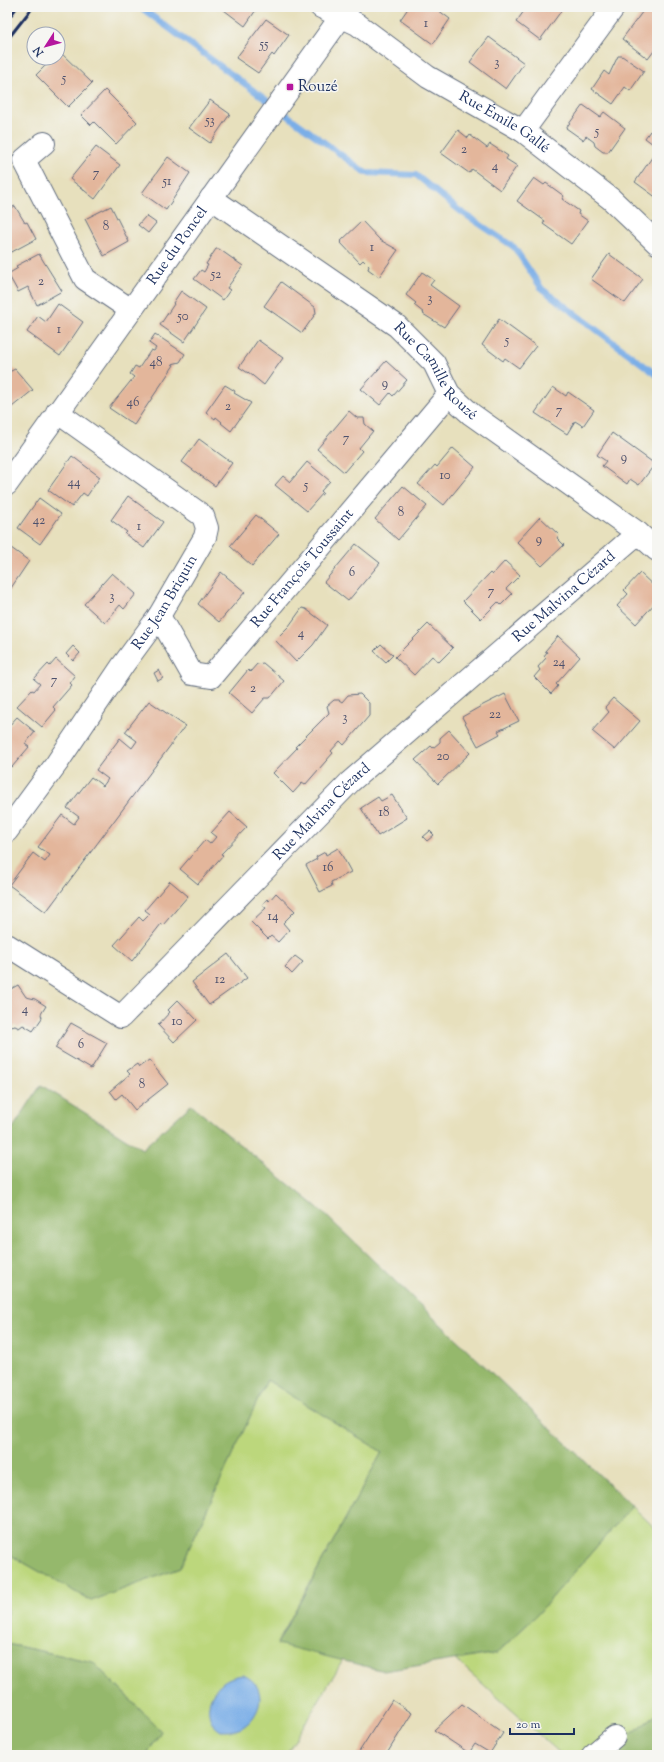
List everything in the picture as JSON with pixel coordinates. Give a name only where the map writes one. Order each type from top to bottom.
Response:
[{"type":"street","name":"Rue Émile Gallé","points":[[321,7],[344,12],[357,24],[428,77],[523,131],[611,199],[657,243]]},
{"type":"street","points":[[523,131],[614,7]]},
{"type":"street","name":"Rue du Poncel","points":[[7,484],[13,461],[57,412],[344,12]]},
{"type":"street","points":[[44,143],[24,160],[85,279],[131,310]]},
{"type":"street","name":"Rue Camille Rouzé","points":[[211,198],[397,326],[434,363],[449,394],[471,414],[638,533],[657,550]]},
{"type":"street","name":"Rue François Toussaint","points":[[159,616],[192,674],[211,677],[449,394]]},
{"type":"street","name":"Rue Jean Briquin","points":[[7,831],[57,763],[123,665],[159,616],[205,537],[207,528],[203,516],[57,412]]},
{"type":"street","name":"Rue Malvina Cézard","points":[[7,944],[121,1017],[350,782],[638,533]]},
{"type":"street","points":[[593,1755],[614,1737]]},
{"type":"green space","points":[[41,1085],[142,1149],[191,1105],[317,1207],[632,1506],[536,1616],[497,1653],[384,1671],[277,1644],[382,1452],[267,1380],[180,1568],[91,1601],[7,1553],[7,1137]]},
{"type":"green space","points":[[267,1380],[382,1452],[277,1643],[343,1660],[286,1755],[147,1755],[161,1731],[93,1662],[7,1644],[7,1553],[91,1601],[180,1568]]},
{"type":"green space","points":[[632,1506],[657,1530],[657,1714],[604,1755],[562,1755],[456,1660],[497,1653],[536,1616]]},
{"type":"green space","points":[[7,1644],[93,1662],[161,1731],[147,1755],[7,1755]]},
{"type":"green space","points":[[657,1714],[657,1755],[604,1755]]},
{"type":"water","points":[[243,1675],[251,1680],[259,1692],[260,1700],[255,1715],[241,1728],[221,1731],[215,1727],[211,1721],[209,1715],[210,1701],[217,1688],[222,1683],[237,1676]]},
{"type":"building","points":[[220,7],[258,7],[245,26]]},
{"type":"building","points":[[409,7],[434,7],[450,19],[433,44],[400,20]]},
{"type":"building","points":[[527,7],[564,7],[540,40],[516,22]]},
{"type":"building","points":[[646,7],[652,7],[657,10],[657,47],[648,59],[622,39]]},
{"type":"building","points":[[266,19],[289,35],[274,56],[272,54],[258,73],[236,58]]},
{"type":"building","points":[[489,37],[524,63],[506,89],[470,62]]},
{"type":"building","points":[[618,56],[622,56],[644,71],[630,91],[625,87],[613,104],[592,89],[604,71],[609,75]]},
{"type":"building","points":[[66,58],[92,83],[68,107],[36,75],[45,66],[66,66]]},
{"type":"building","points":[[105,90],[137,122],[116,144],[94,122],[91,125],[81,115]]},
{"type":"building","points":[[210,100],[230,114],[210,143],[189,128]]},
{"type":"building","points":[[583,105],[600,117],[604,112],[625,128],[608,152],[603,152],[586,136],[583,140],[566,128]]},
{"type":"building","points":[[458,130],[468,138],[470,135],[487,148],[490,144],[508,156],[506,159],[517,166],[500,190],[472,169],[469,173],[441,153]]},
{"type":"building","points":[[650,131],[657,136],[653,144],[645,138]]},
{"type":"building","points":[[96,147],[120,165],[95,199],[70,179]]},
{"type":"building","points":[[653,156],[657,159],[657,198],[635,182]]},
{"type":"building","points":[[168,157],[190,173],[166,210],[142,193]]},
{"type":"building","points":[[534,178],[544,185],[546,183],[564,196],[562,199],[579,211],[578,214],[588,221],[571,244],[543,224],[545,221],[517,201]]},
{"type":"building","points":[[15,206],[25,223],[27,222],[36,239],[8,254],[7,210]]},
{"type":"building","points":[[111,206],[129,242],[104,256],[85,219]]},
{"type":"building","points":[[146,216],[156,223],[148,233],[138,225]]},
{"type":"building","points":[[362,221],[380,240],[398,250],[379,277],[368,269],[369,266],[363,260],[360,263],[340,242]]},
{"type":"building","points":[[216,249],[219,249],[243,266],[227,288],[230,290],[223,300],[194,279],[201,270],[204,272],[208,265],[206,264]]},
{"type":"building","points":[[39,254],[62,291],[37,305],[28,287],[18,292],[8,274],[18,268],[16,266]]},
{"type":"building","points":[[609,254],[643,279],[625,303],[591,279]]},
{"type":"building","points":[[422,272],[434,280],[430,285],[459,306],[444,327],[423,314],[424,313],[414,305],[416,303],[406,295]]},
{"type":"building","points":[[281,282],[315,307],[316,313],[302,333],[264,306]]},
{"type":"building","points":[[181,291],[206,309],[184,342],[160,325]]},
{"type":"building","points":[[58,304],[83,322],[60,356],[27,332],[38,316],[46,322]]},
{"type":"building","points":[[499,319],[536,346],[519,368],[505,358],[503,361],[482,345]]},
{"type":"building","points":[[155,334],[185,354],[180,362],[172,364],[174,365],[134,425],[109,408],[134,377],[130,374],[135,366],[139,368],[151,350],[154,351],[156,348],[149,343]]},
{"type":"building","points":[[258,340],[283,358],[264,385],[248,372],[239,367]]},
{"type":"building","points":[[386,361],[407,380],[393,396],[390,393],[380,405],[361,389]]},
{"type":"building","points":[[15,369],[33,390],[7,411],[7,373]]},
{"type":"building","points":[[225,385],[235,391],[234,393],[251,403],[231,431],[216,417],[215,419],[206,412]]},
{"type":"building","points":[[553,387],[566,396],[568,392],[594,410],[583,426],[575,421],[567,434],[535,413]]},
{"type":"building","points":[[349,411],[357,418],[364,418],[365,424],[373,431],[359,448],[362,451],[344,472],[317,449]]},
{"type":"building","points":[[612,433],[655,464],[639,485],[630,479],[627,484],[602,466],[606,461],[597,455]]},
{"type":"building","points":[[199,439],[232,463],[215,486],[182,462]]},
{"type":"building","points":[[453,448],[475,467],[444,505],[418,484],[435,465],[437,467]]},
{"type":"building","points":[[72,456],[100,477],[87,496],[83,493],[72,507],[48,490]]},
{"type":"building","points":[[307,462],[330,481],[321,491],[323,493],[307,511],[275,485],[283,476],[290,482]]},
{"type":"building","points":[[403,486],[427,506],[398,540],[375,519]]},
{"type":"building","points":[[128,496],[163,522],[144,548],[125,534],[127,532],[111,520]]},
{"type":"building","points":[[39,498],[61,514],[40,544],[18,528]]},
{"type":"building","points":[[256,515],[279,534],[252,566],[230,546]]},
{"type":"building","points":[[540,517],[559,535],[557,538],[564,545],[542,566],[517,542]]},
{"type":"building","points":[[356,544],[380,563],[348,601],[324,582]]},
{"type":"building","points":[[7,545],[29,561],[9,591],[7,590]]},
{"type":"building","points":[[505,561],[520,575],[506,589],[512,594],[501,605],[498,602],[481,619],[463,601],[490,573],[492,575]]},
{"type":"building","points":[[221,572],[245,592],[219,622],[198,604]]},
{"type":"building","points":[[112,573],[136,594],[124,609],[120,605],[105,623],[84,604]]},
{"type":"building","points":[[640,573],[657,589],[657,601],[636,624],[617,606],[628,594],[624,590]]},
{"type":"building","points":[[302,608],[306,609],[327,625],[313,645],[296,662],[275,640],[289,626]]},
{"type":"building","points":[[428,624],[453,648],[439,662],[432,656],[414,675],[395,657]]},
{"type":"building","points":[[558,636],[580,657],[556,684],[558,686],[551,694],[534,677],[540,670],[538,667],[546,658],[544,656],[547,652],[545,651]]},
{"type":"building","points":[[381,644],[393,655],[386,662],[374,651]]},
{"type":"building","points":[[73,646],[80,653],[73,661],[66,654]]},
{"type":"building","points":[[56,659],[75,676],[70,683],[72,685],[53,707],[56,710],[42,727],[17,706],[40,684],[34,679],[48,664],[50,666]]},
{"type":"building","points":[[263,663],[284,681],[270,698],[265,698],[252,713],[229,693],[248,670],[250,672],[257,664]]},
{"type":"building","points":[[159,670],[163,678],[158,681],[154,673]]},
{"type":"building","points":[[360,694],[369,703],[369,716],[344,745],[340,741],[331,751],[333,753],[305,785],[302,783],[293,793],[273,773],[297,748],[295,747],[329,713],[327,706],[334,700],[339,700],[342,702],[348,695]]},
{"type":"building","points":[[505,694],[519,721],[498,731],[500,734],[478,746],[462,717]]},
{"type":"building","points":[[613,698],[640,721],[615,750],[592,731],[609,712],[605,707]]},
{"type":"building","points":[[149,701],[185,726],[46,912],[9,885],[33,853],[45,862],[50,855],[38,847],[62,815],[74,824],[79,817],[67,808],[91,777],[103,786],[108,779],[96,770],[120,738],[132,748],[137,741],[125,732]]},
{"type":"building","points":[[17,717],[35,732],[25,744],[29,747],[12,767],[7,763],[7,728]]},
{"type":"building","points":[[449,730],[470,753],[438,784],[415,760],[431,746],[433,748],[440,742],[440,738]]},
{"type":"building","points":[[392,795],[407,818],[378,836],[361,808],[378,797],[381,801]]},
{"type":"building","points":[[230,812],[247,827],[221,854],[223,855],[198,884],[180,869],[205,840],[210,844],[216,837],[211,833]]},
{"type":"building","points":[[430,831],[434,835],[427,841],[423,837]]},
{"type":"building","points":[[338,848],[351,872],[331,882],[332,886],[320,892],[306,865],[317,859],[316,857],[325,852],[326,855]]},
{"type":"building","points":[[170,881],[188,896],[163,925],[161,924],[132,961],[114,945],[139,917],[143,921],[150,914],[145,910]]},
{"type":"building","points":[[276,893],[295,911],[283,923],[289,930],[278,942],[271,936],[268,939],[251,922],[266,908],[262,905],[267,899],[269,901]]},
{"type":"building","points":[[228,954],[247,978],[209,1005],[192,982]]},
{"type":"building","points":[[295,956],[303,962],[292,974],[285,967]]},
{"type":"building","points":[[18,985],[26,997],[35,999],[46,1006],[41,1014],[42,1018],[33,1031],[23,1025],[19,1028],[15,1026],[7,1028],[7,991]]},
{"type":"building","points":[[178,1000],[197,1020],[174,1042],[158,1025],[170,1012],[168,1010]]},
{"type":"building","points":[[71,1023],[107,1043],[91,1069],[55,1048]]},
{"type":"building","points":[[149,1060],[168,1084],[135,1110],[122,1094],[116,1099],[110,1091],[130,1074],[127,1071],[137,1064],[139,1067]]},
{"type":"building","points":[[392,1700],[412,1713],[386,1755],[357,1755]]},
{"type":"building","points":[[462,1704],[503,1733],[490,1753],[475,1744],[469,1753],[434,1730]]},
{"type":"waterway","points":[[140,7],[366,173],[416,175],[460,211],[514,247],[542,289],[657,375]]},
{"type":"railway","points":[[7,20],[17,7]]},
{"type":"railway","points":[[7,40],[33,7]]},
{"type":"place","name":"Rouzé","points":[[290,87]]}]
